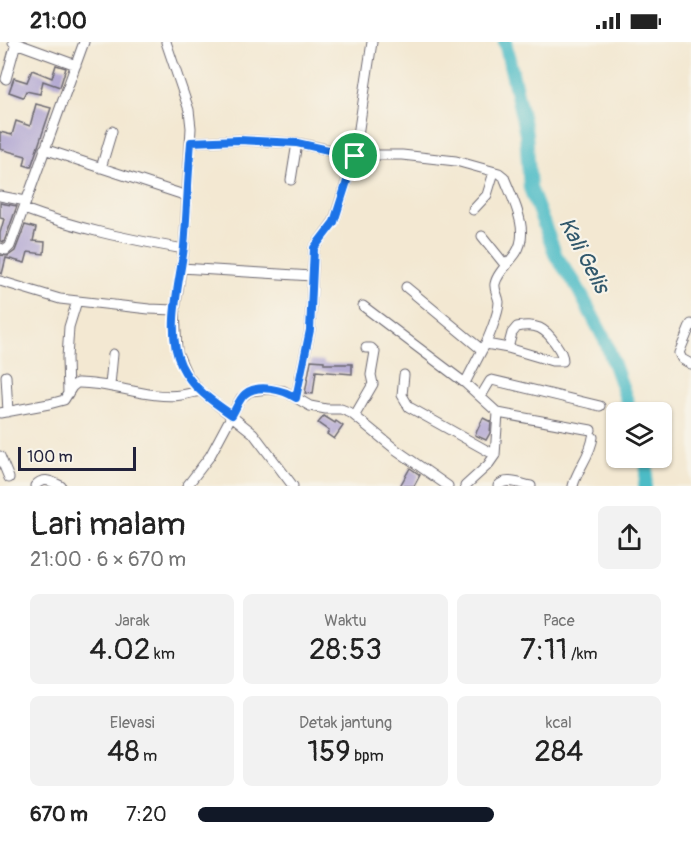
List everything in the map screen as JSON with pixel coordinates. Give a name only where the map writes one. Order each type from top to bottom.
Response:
[{"type":"street","points":[[0,248],[6,250],[9,248],[84,42]]},
{"type":"street","points":[[166,42],[189,110],[191,142],[184,249],[175,310],[176,344],[180,364],[200,391],[253,433],[293,486]]},
{"type":"street","points":[[296,398],[310,330],[314,248],[334,222],[355,156],[372,42]]},
{"type":"street","points":[[6,79],[15,43],[76,65]]},
{"type":"street","points":[[101,168],[112,131]]},
{"type":"street","points":[[191,142],[239,140],[297,143],[355,156],[424,157],[456,161],[504,177],[519,215],[521,227],[518,250],[496,280],[494,287],[499,302],[484,347],[465,383]]},
{"type":"street","points":[[291,180],[297,143]]},
{"type":"street","points":[[44,149],[187,196]]},
{"type":"street","points":[[473,210],[487,195],[494,172]]},
{"type":"street","points":[[0,196],[25,205],[66,225],[117,238],[184,249]]},
{"type":"street","points":[[482,236],[506,266]]},
{"type":"street","points":[[181,268],[312,276]]},
{"type":"street","points":[[0,281],[51,297],[175,310]]},
{"type":"street","points":[[406,287],[484,347],[508,348],[552,361],[563,361],[562,353],[550,335],[540,328],[517,327],[512,333],[508,348]]},
{"type":"street","points":[[68,395],[68,339],[76,301]]},
{"type":"street","points":[[363,306],[465,383],[498,413],[592,434],[592,444],[576,473],[573,486]]},
{"type":"street","points":[[691,324],[679,353],[682,359],[691,364]]},
{"type":"street","points":[[355,416],[373,384],[371,375],[375,352],[371,348],[366,348]]},
{"type":"street","points":[[110,385],[113,354]]},
{"type":"street","points":[[404,375],[402,395],[409,407],[495,455]]},
{"type":"street","points":[[6,376],[4,412],[49,405],[64,400],[77,383],[110,385],[163,395],[180,396],[200,391]]},
{"type":"street","points":[[481,396],[492,380],[600,406]]},
{"type":"street","points":[[187,486],[210,456],[241,398],[250,391],[268,389],[284,391],[310,406],[341,409],[355,416],[395,449],[448,486]]},
{"type":"street","points":[[465,486],[488,465],[495,455],[498,413]]},
{"type":"street","points":[[0,456],[9,478]]},
{"type":"street","points":[[35,486],[45,480],[61,486]]},
{"type":"street","points":[[498,486],[508,481],[531,486]]},
{"type":"building","points":[[56,65],[66,68],[60,87],[43,81],[40,94],[26,91],[23,97],[9,92],[14,78],[27,82],[32,70],[52,78]]},
{"type":"building","points":[[36,104],[51,108],[31,167],[24,165],[26,156],[0,149],[0,132],[12,135],[16,121],[30,126]]},
{"type":"building","points":[[0,203],[17,206],[4,242],[0,241],[4,219],[0,218]]},
{"type":"building","points":[[25,225],[36,228],[33,241],[45,242],[44,254],[28,252],[25,263],[6,258],[2,274],[0,273],[0,255],[8,256],[15,251]]},
{"type":"building","points":[[311,360],[324,361],[324,364],[352,364],[352,374],[316,371],[313,394],[305,393]]},
{"type":"building","points":[[324,416],[343,426],[334,439],[327,434],[329,431],[318,423]]},
{"type":"building","points":[[483,418],[491,422],[490,433],[486,440],[475,435]]},
{"type":"building","points":[[410,468],[420,475],[414,486],[400,486]]},
{"type":"waterway","name":"Kali Gelis","points":[[505,42],[526,134],[530,188],[556,256],[575,283],[606,342],[627,402]]},
{"type":"waterway","name":"Kali Gelis","points":[[645,486],[647,468]]},
{"type":"route","points":[[239,140],[297,143],[355,156],[334,222],[314,248],[310,330],[296,398],[284,391],[268,389],[250,391],[241,398],[232,415],[200,391],[180,364],[177,352],[175,310],[184,249],[191,142],[239,140]]}]
